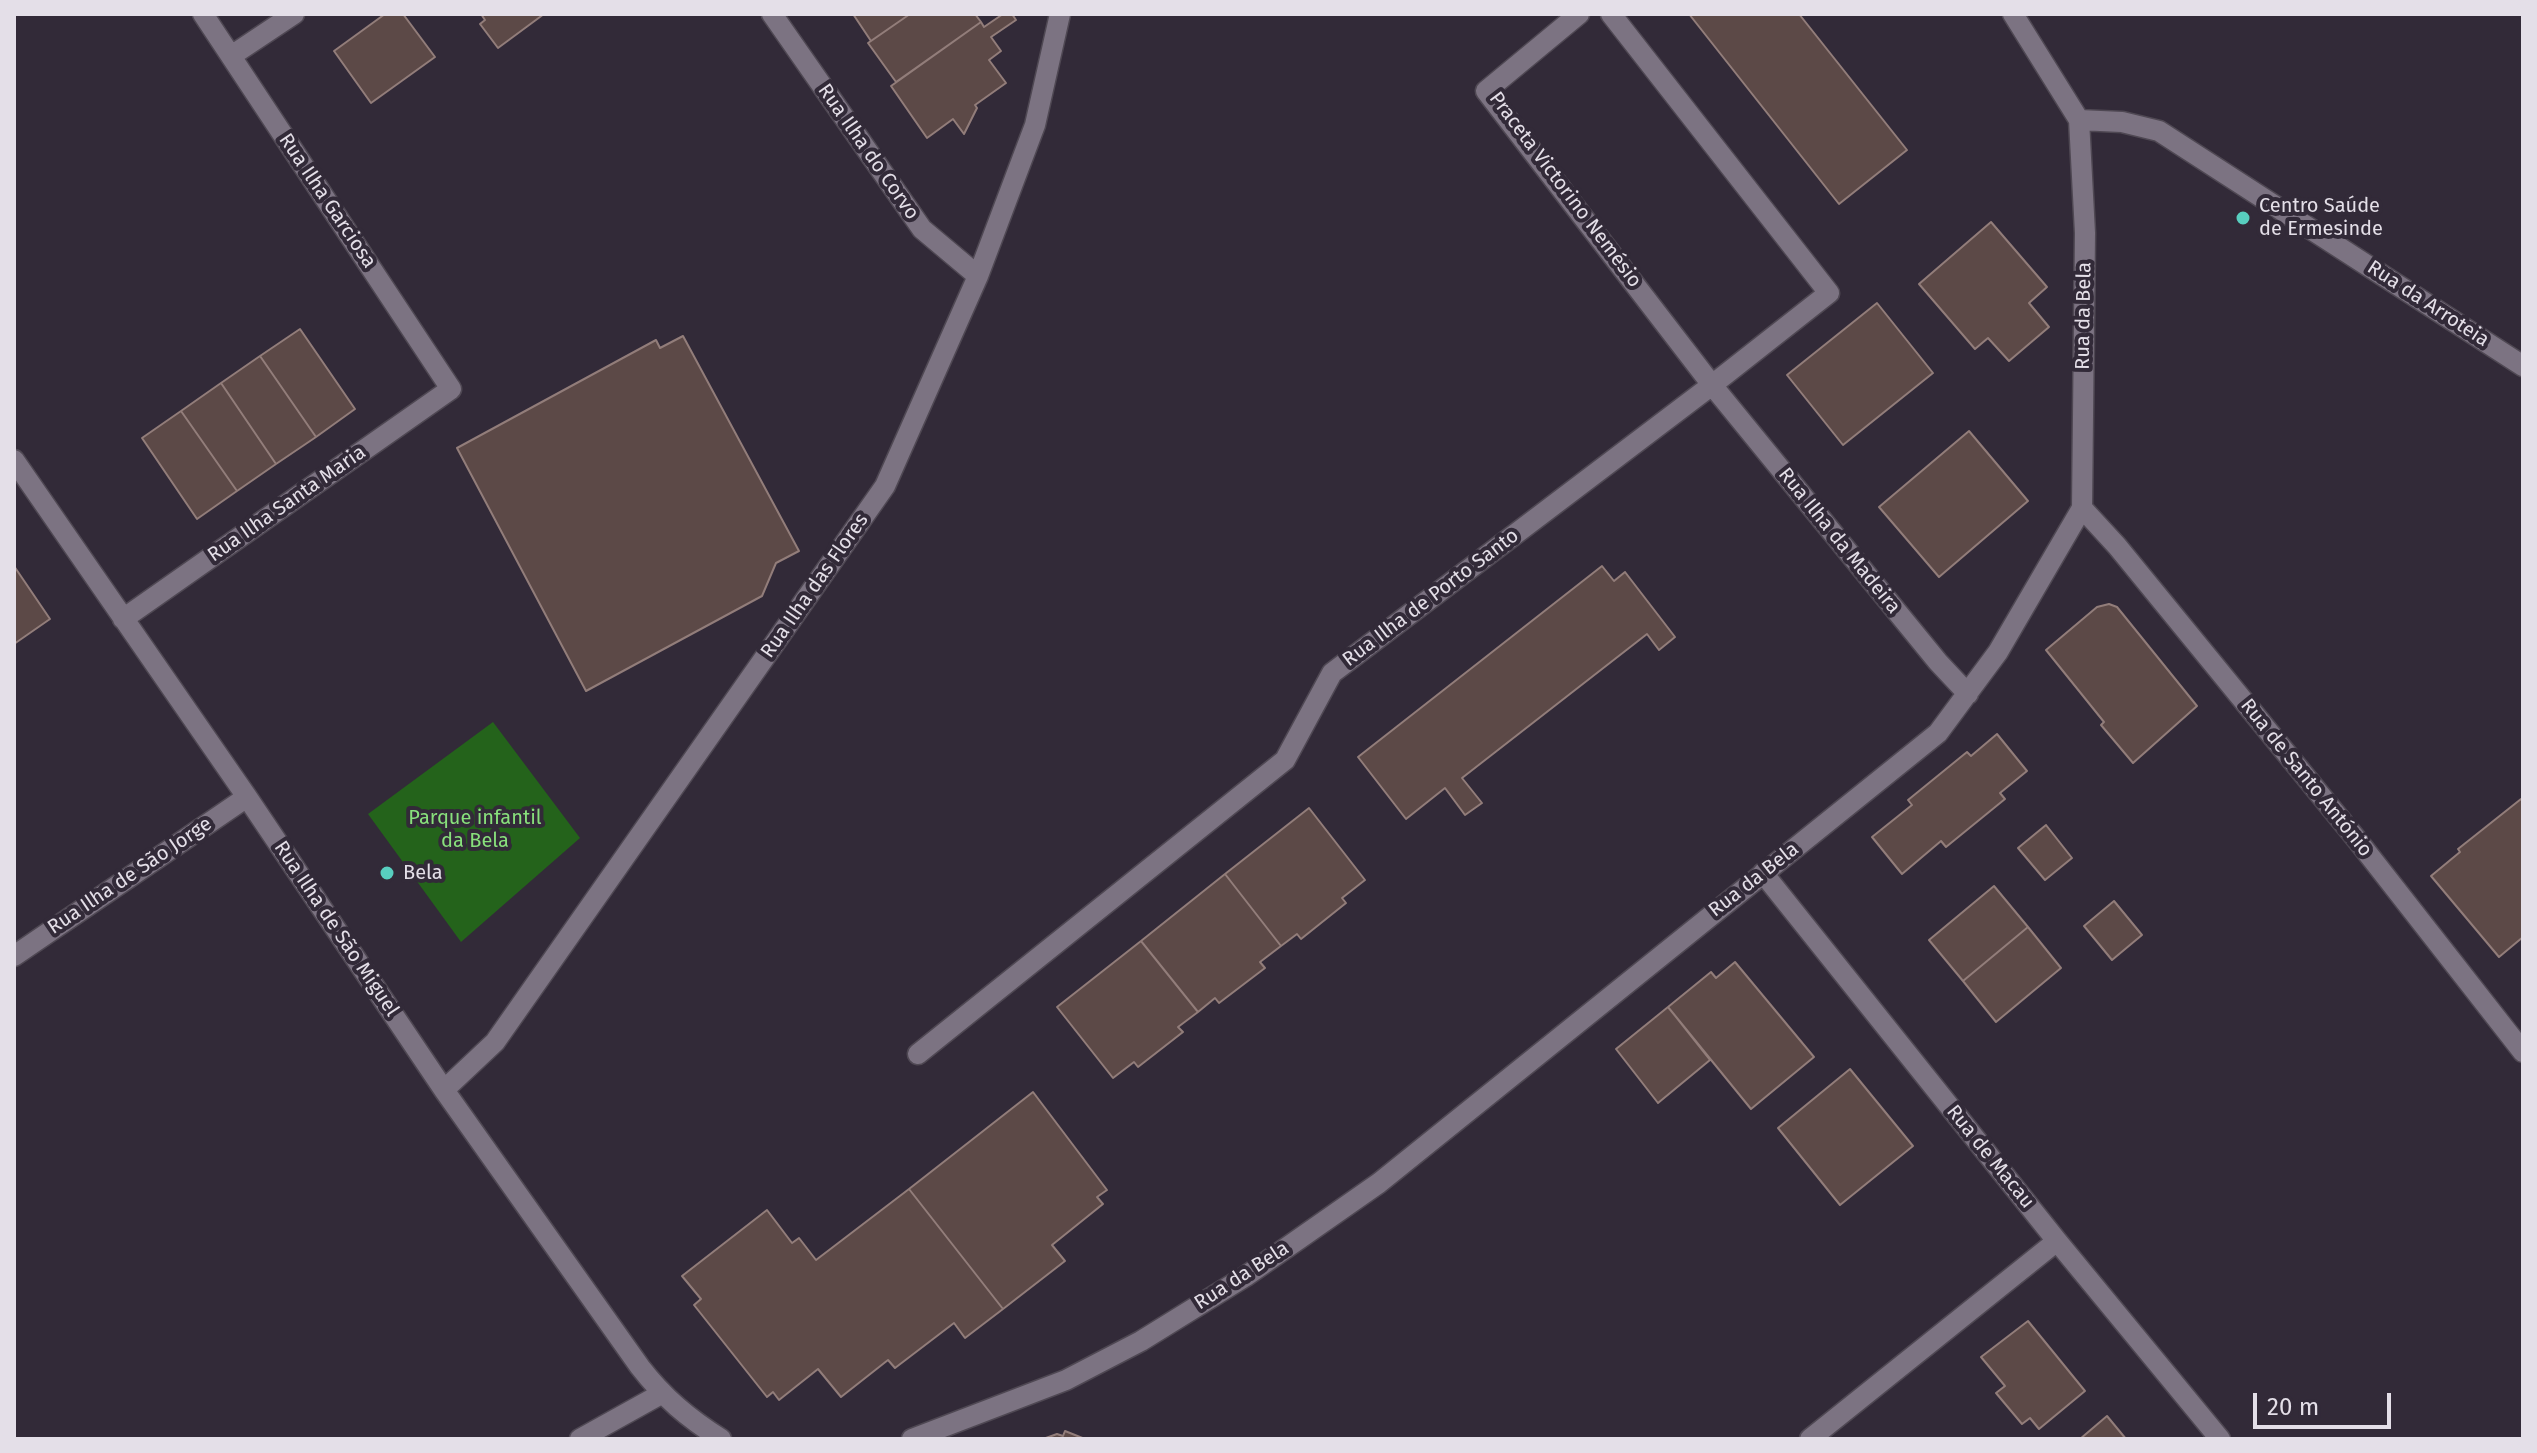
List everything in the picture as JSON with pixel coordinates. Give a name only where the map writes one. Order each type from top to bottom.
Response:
[{"type":"street","name":"Rua Ilha Garciosa","points":[[203,14],[451,389]]},
{"type":"street","points":[[231,56],[294,14]]},
{"type":"street","name":"Rua Ilha do Corvo","points":[[772,14],[922,229],[978,276]]},
{"type":"street","name":"Rua Ilha das Flores","points":[[444,1090],[495,1042],[885,486],[978,276],[1035,125],[1060,14]]},
{"type":"street","name":"Praceta Victorino Nemésio","points":[[1579,14],[1486,91],[1712,385]]},
{"type":"street","name":"Rua Ilha de Porto Santo","points":[[918,1054],[1285,760],[1332,673],[1829,293],[1611,14]]},
{"type":"street","name":"Rua da Bela","points":[[912,1439],[1066,1380],[1141,1341],[1246,1276],[1379,1183],[1938,733],[1998,652],[2082,508],[2085,233],[2079,120],[2013,14]]},
{"type":"street","name":"Rua da Arroteia","points":[[2079,120],[2122,122],[2159,131],[2523,366]]},
{"type":"street","name":"Rua Ilha da Madeira","points":[[1712,385],[1928,650],[1968,694]]},
{"type":"street","name":"Rua Ilha Santa Maria","points":[[123,619],[451,389]]},
{"type":"street","name":"Rua Ilha de São Miguel","points":[[14,460],[247,797],[444,1090],[661,1394]]},
{"type":"street","name":"Rua de Santo António","points":[[2082,508],[2117,546],[2358,841],[2523,1052]]},
{"type":"street","name":"Rua Ilha de São Jorge","points":[[14,956],[247,797]]},
{"type":"street","name":"Rua de Macau","points":[[1763,873],[2057,1241],[2220,1439]]},
{"type":"street","points":[[1810,1439],[2057,1241]]},
{"type":"street","points":[[580,1439],[661,1394],[721,1439]]},
{"type":"green space","name":"Parque infantil da Bela","points":[[493,722],[580,838],[461,942],[368,814]]},
{"type":"building","points":[[385,14],[403,14],[435,57],[371,103],[334,51]]},
{"type":"building","points":[[481,14],[544,14],[498,48],[480,24],[485,20]]},
{"type":"building","points":[[853,14],[910,14],[871,41]]},
{"type":"building","points":[[910,14],[975,14],[981,22],[896,82],[868,43]]},
{"type":"building","points":[[1003,14],[1012,14],[1016,20],[991,37],[1001,51],[989,60],[1006,83],[975,105],[977,108],[964,134],[953,119],[927,138],[891,86],[981,22],[984,27]]},
{"type":"building","points":[[1689,14],[1799,14],[1907,150],[1839,204]]},
{"type":"building","points":[[1991,222],[2047,287],[2029,303],[2049,327],[2009,361],[1988,338],[1975,349],[1919,284]]},
{"type":"building","points":[[1877,303],[1933,373],[1843,445],[1787,375]]},
{"type":"building","points":[[300,329],[355,409],[316,437],[260,356]]},
{"type":"building","points":[[683,336],[799,551],[776,563],[762,596],[586,691],[457,448],[656,340],[660,348]]},
{"type":"building","points":[[260,356],[316,437],[276,464],[221,383]]},
{"type":"building","points":[[221,383],[276,464],[237,491],[181,411]]},
{"type":"building","points":[[181,411],[237,491],[197,519],[142,438]]},
{"type":"building","points":[[1969,431],[2028,501],[1939,577],[1879,507]]},
{"type":"building","points":[[14,566],[50,619],[14,644]]},
{"type":"building","points":[[1602,566],[1614,581],[1625,572],[1675,637],[1659,650],[1647,634],[1462,778],[1482,803],[1465,815],[1445,788],[1406,819],[1358,757]]},
{"type":"building","points":[[2109,604],[2117,607],[2197,706],[2133,763],[2046,650],[2097,607]]},
{"type":"building","points":[[1997,734],[2027,771],[2000,793],[2005,799],[1946,847],[1941,841],[1902,874],[1872,837],[1912,805],[1908,800],[1967,752],[1971,756]]},
{"type":"building","points":[[2521,799],[2523,937],[2499,957],[2431,876],[2460,852],[2458,849]]},
{"type":"building","points":[[1309,808],[1365,880],[1342,898],[1346,903],[1301,939],[1297,934],[1281,946],[1225,874]]},
{"type":"building","points":[[2046,825],[2072,858],[2045,880],[2018,848]]},
{"type":"building","points":[[1225,874],[1281,946],[1260,962],[1265,968],[1219,1003],[1215,998],[1198,1012],[1141,941]]},
{"type":"building","points":[[1994,886],[2028,927],[1963,981],[1929,940]]},
{"type":"building","points":[[2114,901],[2142,935],[2112,960],[2084,926]]},
{"type":"building","points":[[2028,927],[2061,968],[1996,1022],[1963,981]]},
{"type":"building","points":[[1141,941],[1198,1012],[1178,1027],[1183,1032],[1138,1067],[1134,1062],[1113,1078],[1057,1007]]},
{"type":"building","points":[[1735,962],[1814,1057],[1751,1109],[1668,1007],[1711,972],[1716,978]]},
{"type":"building","points":[[1668,1007],[1710,1060],[1658,1103],[1616,1049]]},
{"type":"building","points":[[1850,1069],[1913,1146],[1840,1205],[1778,1128]]},
{"type":"building","points":[[1033,1092],[1107,1190],[1097,1197],[1103,1204],[1052,1245],[1065,1261],[1003,1309],[909,1189]]},
{"type":"building","points":[[909,1189],[1003,1309],[965,1338],[954,1323],[895,1368],[888,1360],[841,1397],[818,1369],[779,1400],[773,1392],[767,1397],[694,1305],[701,1299],[682,1276],[767,1210],[792,1243],[799,1238],[816,1260]]},
{"type":"building","points":[[2028,1321],[2085,1391],[2039,1429],[2030,1418],[2022,1424],[1996,1393],[2005,1386],[1981,1357]]},
{"type":"building","points":[[2107,1416],[2126,1439],[2080,1439]]},
{"type":"building","points":[[1065,1431],[1085,1439],[1043,1439],[1057,1434],[1063,1436]]},
{"type":"place","name":"Centro Saúde de Ermesinde","points":[[2243,218]]},
{"type":"place","name":"Bela","points":[[387,873]]}]
